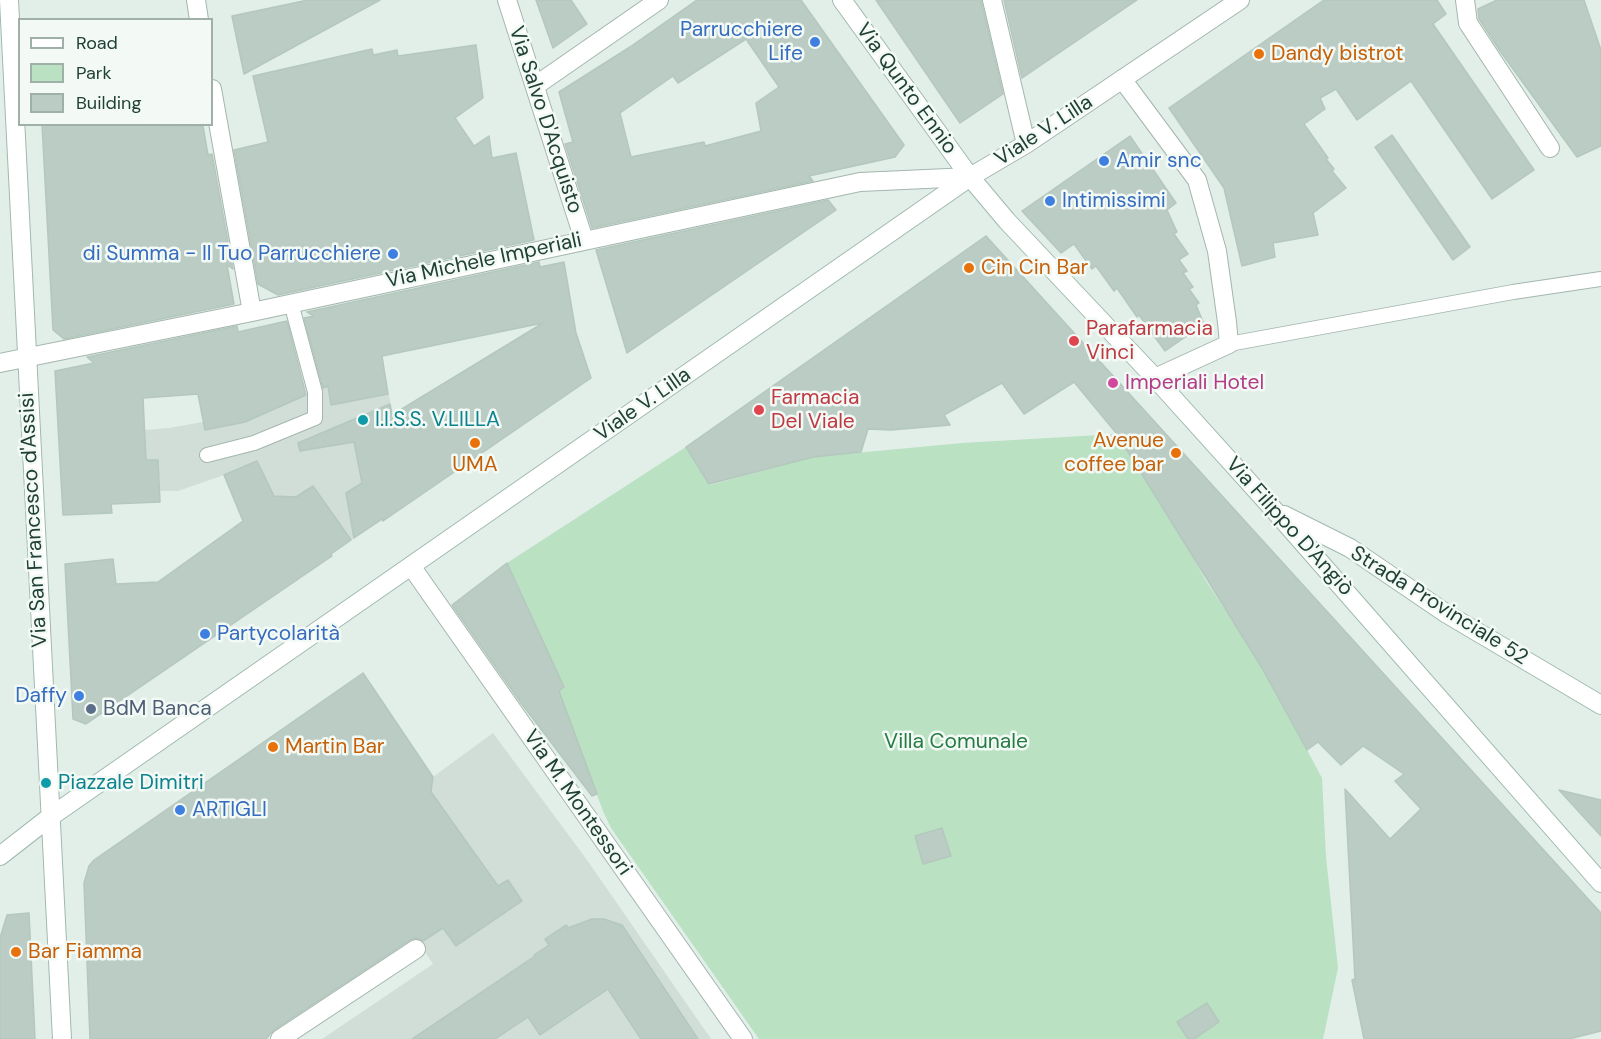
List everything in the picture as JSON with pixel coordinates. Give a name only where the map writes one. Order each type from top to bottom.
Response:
[{"type":"street","name":"Via San Francesco d'Assisi","points":[[9,0],[62,1039]]},
{"type":"street","points":[[195,0],[199,18]]},
{"type":"street","name":"Via Salvo D'Acquisto","points":[[507,0],[584,240]]},
{"type":"street","points":[[535,86],[659,0]]},
{"type":"street","name":"Via Qunto Ennio","points":[[842,0],[970,177]]},
{"type":"street","points":[[992,0],[1026,144]]},
{"type":"street","name":"Viale V. Lilla","points":[[0,856],[50,817],[970,177],[1026,144],[1240,0]]},
{"type":"street","points":[[1464,0],[1468,23],[1550,148]]},
{"type":"street","points":[[1122,79],[1197,180],[1217,251],[1229,344],[1155,378]]},
{"type":"street","points":[[213,95],[252,312]]},
{"type":"street","name":"Via Michele Imperiali","points":[[0,363],[252,312],[860,182],[970,177]]},
{"type":"street","name":"Via Filippo D'Angiò","points":[[970,177],[1007,221],[1155,378],[1275,511],[1601,883]]},
{"type":"street","name":"Strada Provinciale 52","points":[[1275,511],[1350,548],[1447,614],[1601,705]]},
{"type":"street","name":"Via M. Montessori","points":[[411,566],[743,1039]]},
{"type":"street","points":[[280,1039],[416,949]]},
{"type":"lane","points":[[1229,344],[1513,292],[1601,279]]},
{"type":"lane","points":[[207,455],[254,443],[315,418],[315,392],[291,303]]},
{"type":"shaded area","points":[[372,303],[409,503],[331,553],[332,556],[317,566],[243,521],[224,475],[178,491],[160,491],[158,460],[146,460],[145,430],[237,416],[240,423],[322,388],[307,317]]},
{"type":"shaded area","points":[[493,733],[587,860],[711,1039],[322,1039],[433,964],[352,845],[432,787],[433,777]]},
{"type":"green space","name":"Villa Comunale","points":[[1117,434],[1178,531],[1206,581],[1259,661],[1322,778],[1326,857],[1338,968],[1323,1039],[759,1039],[611,828],[559,691],[564,687],[507,563],[686,447],[710,485],[813,457],[962,443]]},
{"type":"building","points":[[308,0],[380,0],[244,74],[232,16]]},
{"type":"building","points":[[536,0],[571,0],[587,24],[553,48]]},
{"type":"building","points":[[697,0],[801,0],[904,145],[895,157],[809,176],[813,181],[592,228],[565,144],[573,142],[559,92],[630,47]],"holes":[[[746,39],[779,87],[756,103],[761,131],[705,146],[704,142],[631,157],[620,113],[673,76],[678,83]]]},
{"type":"building","points":[[876,0],[981,0],[1003,94],[960,123]]},
{"type":"building","points":[[1004,0],[1137,0],[1022,78]]},
{"type":"building","points":[[1324,0],[1437,0],[1446,14],[1433,24],[1534,170],[1492,199],[1411,81],[1357,120],[1336,89],[1320,98],[1325,109],[1304,124],[1328,158],[1326,159],[1334,169],[1332,171],[1346,188],[1313,213],[1318,235],[1273,243],[1275,257],[1242,266],[1224,188],[1169,108]]},
{"type":"building","points":[[1497,0],[1584,0],[1601,50],[1601,146],[1577,157],[1500,51],[1479,19],[1478,9]]},
{"type":"building","points":[[476,45],[483,98],[455,118],[474,146],[489,136],[492,158],[516,153],[534,240],[278,295],[258,284],[234,150],[268,142],[253,76],[372,49],[373,55],[397,50],[398,56]]},
{"type":"building","points":[[42,126],[203,126],[208,155],[212,154],[233,269],[227,265],[234,304],[64,339],[53,330]]},
{"type":"building","points":[[1392,135],[1470,247],[1453,260],[1375,147]]},
{"type":"building","points":[[1130,136],[1176,203],[1167,210],[1177,232],[1174,234],[1188,254],[1179,260],[1187,271],[1183,273],[1193,287],[1189,289],[1199,303],[1196,305],[1204,324],[1165,351],[1117,288],[1114,291],[1096,266],[1092,269],[1074,244],[1061,253],[1022,211]]},
{"type":"building","points":[[828,200],[836,210],[627,353],[596,250]]},
{"type":"building","points":[[986,236],[1601,913],[1601,1031],[1569,1039],[1364,1039],[1352,980],[1355,979],[1345,789],[1390,839],[1421,809],[1395,781],[1404,774],[1363,746],[1341,765],[1318,742],[1307,750],[1262,668],[1117,434],[1074,382],[1024,414],[1002,383],[944,415],[950,425],[891,430],[868,429],[861,452],[813,457],[709,484],[686,447]]},
{"type":"building","points":[[539,262],[540,267],[564,262],[576,333],[591,378],[383,521],[382,519],[354,538],[346,493],[362,483],[354,442],[300,451],[298,443],[390,404],[392,415],[543,323],[382,356],[388,394],[331,405],[328,386],[323,388],[304,318],[314,316],[307,312]]},
{"type":"building","points":[[287,321],[306,395],[245,422],[205,430],[198,394],[143,398],[146,460],[158,460],[160,502],[111,504],[112,513],[63,515],[55,371],[94,363],[87,357],[237,326],[238,332]]},
{"type":"building","points":[[257,461],[274,496],[296,497],[313,486],[351,540],[331,554],[332,556],[86,724],[73,719],[65,564],[113,559],[116,584],[158,582],[243,521],[224,475]]},
{"type":"building","points":[[507,563],[564,687],[559,691],[597,794],[592,796],[521,703],[452,605]]},
{"type":"building","points":[[363,673],[433,777],[431,792],[498,886],[508,880],[522,901],[456,946],[443,928],[423,941],[416,938],[410,940],[274,1030],[266,1039],[90,1039],[84,883],[89,866],[94,860]]},
{"type":"building","points":[[1559,790],[1601,800],[1601,836]]},
{"type":"building","points":[[942,828],[951,856],[923,864],[915,836]]},
{"type":"building","points":[[29,913],[35,1039],[0,1039],[0,938],[7,915]]},
{"type":"building","points":[[592,919],[604,919],[622,925],[698,1039],[641,1039],[608,989],[540,1035],[528,1017],[495,1039],[412,1039],[535,956],[549,945],[545,939],[566,925],[568,928]]},
{"type":"building","points":[[1207,1003],[1219,1022],[1194,1039],[1188,1039],[1177,1022]]},
{"type":"place","name":"Parrucchiere Life","points":[[815,42]]},
{"type":"place","name":"Dandy bistrot","points":[[1259,54]]},
{"type":"place","name":"Amir snc","points":[[1104,161]]},
{"type":"place","name":"Intimissimi","points":[[1050,201]]},
{"type":"place","name":"di Summa - Il Tuo Parrucchiere","points":[[393,254]]},
{"type":"place","name":"Cin Cin Bar","points":[[969,268]]},
{"type":"place","name":"Parafarmacia Vinci","points":[[1074,341]]},
{"type":"place","name":"Imperiali Hotel","points":[[1113,383]]},
{"type":"place","name":"Farmacia Del Viale","points":[[759,410]]},
{"type":"place","name":"I.I.S.S. V.LILLA","points":[[363,420]]},
{"type":"place","name":"UMA","points":[[475,443]]},
{"type":"place","name":"Avenue coffee bar","points":[[1176,453]]},
{"type":"place","name":"Partycolarità","points":[[205,634]]},
{"type":"place","name":"Daffy","points":[[79,696]]},
{"type":"place","name":"BdM Banca","points":[[91,709]]},
{"type":"place","name":"Martin Bar","points":[[273,747]]},
{"type":"place","name":"Piazzale Dimitri","points":[[46,783]]},
{"type":"place","name":"ARTIGLI","points":[[180,810]]},
{"type":"place","name":"Bar Fiamma","points":[[16,952]]}]
